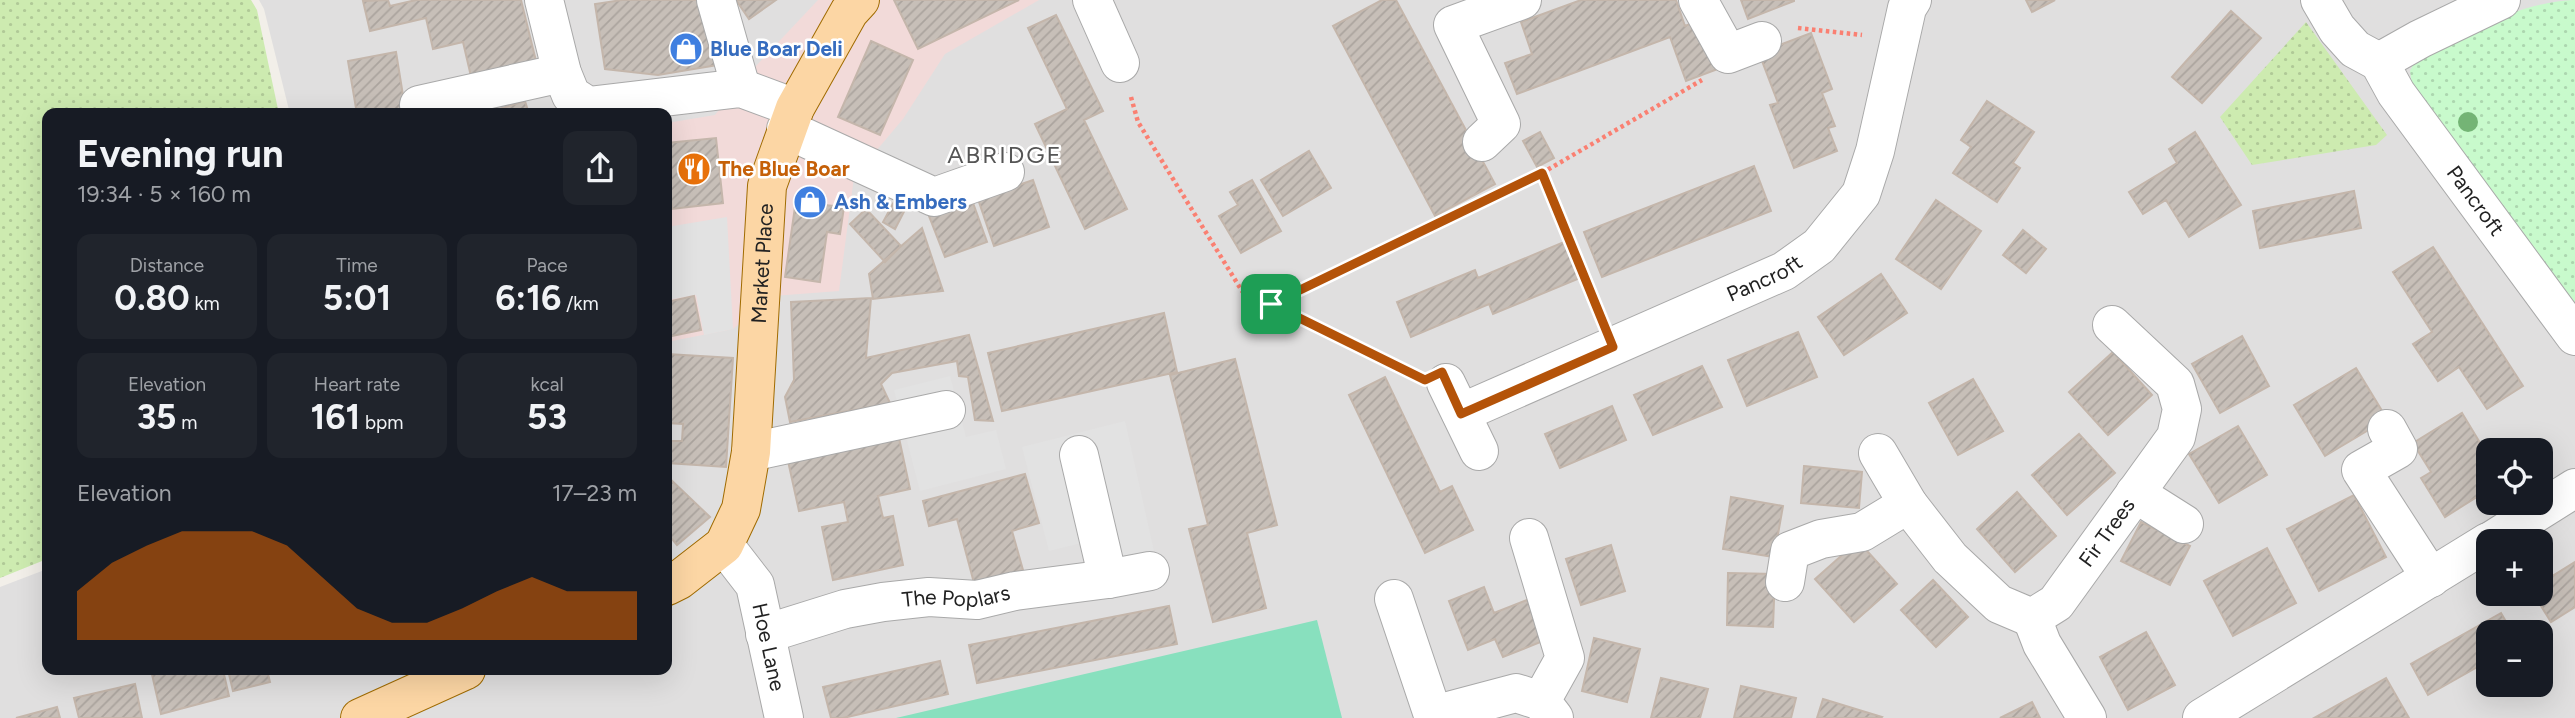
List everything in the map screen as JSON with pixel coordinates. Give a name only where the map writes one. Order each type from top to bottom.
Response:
[{"type":"main road","name":"Market Place","points":[[724,545],[741,509],[751,452],[762,233],[767,186],[791,118],[849,12],[860,0]]},
{"type":"main road","points":[[672,584],[724,545]]},
{"type":"main road","points":[[360,718],[449,675]]},
{"type":"street","points":[[544,0],[562,73],[571,95],[588,106],[741,88],[934,197],[1005,172]]},
{"type":"street","points":[[716,0],[741,88]]},
{"type":"street","points":[[1092,0],[1120,63]]},
{"type":"street","points":[[1482,142],[1502,124],[1453,25],[1522,0]]},
{"type":"street","points":[[1698,0],[1728,54],[1762,41]]},
{"type":"street","name":"Pancroft","points":[[1454,398],[1613,347],[1784,271],[1819,246],[1861,194],[1875,151],[1907,8],[1912,0]]},
{"type":"street","name":"Pancroft","points":[[2320,0],[2337,29],[2355,49],[2379,62],[2396,93],[2575,336]]},
{"type":"street","points":[[2379,62],[2501,0]]},
{"type":"street","points":[[419,104],[562,73]]},
{"type":"street","name":"Fir Trees","points":[[2032,618],[2056,603],[2176,437],[2182,409],[2175,384],[2112,326]]},
{"type":"street","points":[[1454,398],[1479,450]]},
{"type":"street","points":[[751,452],[946,411]]},
{"type":"street","points":[[2387,429],[2398,449],[2361,470],[2431,578]]},
{"type":"street","points":[[1878,453],[1908,504],[1950,558],[1999,604],[2032,618],[2042,644],[2087,718]]},
{"type":"street","points":[[1079,455],[1108,579]]},
{"type":"street","points":[[2509,529],[2575,488]]},
{"type":"street","points":[[2136,493],[2184,524]]},
{"type":"street","points":[[1785,582],[1790,551],[1821,538],[1863,532],[1908,504]]},
{"type":"street","points":[[1394,599],[1433,715],[1516,693],[1547,710],[1565,658],[1529,538]]},
{"type":"street","name":"Hoe Lane","points":[[724,545],[755,585],[784,718]]},
{"type":"street","points":[[2202,718],[2476,550]]},
{"type":"street","name":"The Poplars","points":[[765,634],[845,609],[883,602],[929,597],[977,600],[1015,591],[1150,571]]},
{"type":"path","points":[[1120,63],[1138,121],[1242,291],[1425,380],[1442,372],[1454,398]]},
{"type":"path","points":[[1271,304],[1542,173],[1613,347]]},
{"type":"shaded area","points":[[259,0],[2575,0],[2575,718],[0,718],[0,587],[42,571],[42,675],[672,675],[672,108],[289,108],[264,9]]},
{"type":"shaded area","points":[[818,0],[1039,0],[945,54],[903,119],[854,177],[839,291],[773,296],[733,329],[672,341],[672,122],[715,115],[738,85]]},
{"type":"shaded area","points":[[727,217],[733,329],[704,335],[696,295],[672,299],[672,226]]},
{"type":"shaded area","points":[[950,376],[966,437],[996,430],[1006,469],[920,491],[894,390]]},
{"type":"shaded area","points":[[1125,421],[1156,560],[1124,567],[1114,535],[1049,551],[1022,447]]},
{"type":"green space","points":[[0,0],[251,0],[257,10],[278,108],[42,108],[42,561],[0,578]]},
{"type":"green space","points":[[2575,0],[2575,313],[2412,85],[2410,71],[2416,59],[2493,21],[2533,7]]},
{"type":"green space","points":[[2306,22],[2387,135],[2376,145],[2252,165],[2220,117]]},
{"type":"green space","points":[[1317,620],[1342,718],[896,718]]},
{"type":"building","points":[[388,0],[390,6],[416,0],[521,0],[538,69],[473,85],[463,42],[433,49],[426,18],[370,31],[363,1]]},
{"type":"building","points":[[622,0],[700,0],[718,65],[658,75],[605,69],[595,4]]},
{"type":"building","points":[[736,0],[776,0],[749,19]]},
{"type":"building","points":[[894,0],[1019,0],[918,49]]},
{"type":"building","points":[[1382,0],[1396,0],[1495,184],[1435,216],[1333,26]]},
{"type":"building","points":[[1581,0],[1676,0],[1685,26],[1700,20],[1718,69],[1686,81],[1670,37],[1517,94],[1505,63],[1532,54],[1521,22]]},
{"type":"building","points":[[1741,0],[1794,0],[1794,1],[1748,19]]},
{"type":"building","points":[[2026,0],[2055,0],[2032,12]]},
{"type":"building","points":[[2231,11],[2261,38],[2202,103],[2172,77]]},
{"type":"building","points":[[1056,15],[1103,111],[1084,120],[1127,209],[1085,229],[1035,124],[1067,109],[1028,28]]},
{"type":"building","points":[[1811,33],[1832,89],[1822,93],[1835,126],[1828,128],[1837,151],[1794,168],[1770,105],[1778,103],[1759,53]]},
{"type":"building","points":[[871,41],[913,60],[880,135],[838,117]]},
{"type":"building","points":[[396,52],[405,108],[356,108],[348,61]]},
{"type":"building","points":[[525,101],[527,108],[502,108]]},
{"type":"building","points":[[1987,101],[2034,132],[2013,163],[2020,168],[1997,202],[1953,173],[1971,147],[1961,140]]},
{"type":"building","points":[[1540,132],[1554,158],[1537,167],[1523,141]]},
{"type":"building","points":[[2195,132],[2241,205],[2189,237],[2166,200],[2143,214],[2129,192],[2177,163],[2169,149]]},
{"type":"building","points":[[716,138],[723,203],[672,209],[672,142]]},
{"type":"building","points":[[1309,151],[1331,188],[1283,216],[1261,180]]},
{"type":"building","points":[[1754,166],[1771,211],[1602,277],[1584,232]]},
{"type":"building","points":[[1033,180],[1049,227],[994,246],[978,199]]},
{"type":"building","points":[[1252,180],[1281,231],[1241,253],[1219,216],[1238,205],[1230,192]]},
{"type":"building","points":[[2354,191],[2361,228],[2260,248],[2253,211]]},
{"type":"building","points":[[797,193],[825,197],[824,205],[844,207],[840,234],[827,232],[820,282],[785,277]]},
{"type":"building","points":[[897,196],[909,202],[895,229],[883,222]]},
{"type":"building","points":[[972,200],[987,242],[945,257],[929,216]]},
{"type":"building","points":[[1936,200],[1981,231],[1941,289],[1896,259]]},
{"type":"building","points":[[866,209],[901,246],[885,262],[850,224]]},
{"type":"building","points":[[922,228],[943,291],[873,299],[869,274]]},
{"type":"building","points":[[2023,230],[2046,249],[2026,273],[2003,255]]},
{"type":"building","points":[[1564,242],[1580,278],[1493,314],[1489,304],[1411,337],[1397,302],[1475,270],[1478,278]]},
{"type":"building","points":[[2433,247],[2523,386],[2487,409],[2459,367],[2438,381],[2413,344],[2432,332],[2393,272]]},
{"type":"building","points":[[1881,274],[1907,313],[1844,355],[1818,317]]},
{"type":"building","points":[[694,296],[701,330],[672,336],[672,301]]},
{"type":"building","points":[[871,298],[866,358],[969,335],[993,421],[975,420],[968,377],[959,376],[957,361],[892,373],[881,384],[890,403],[790,422],[785,397],[794,380],[791,302]]},
{"type":"building","points":[[1164,313],[1177,372],[1002,411],[988,353]]},
{"type":"building","points":[[1798,332],[1817,377],[1747,406],[1728,360]]},
{"type":"building","points":[[2242,336],[2269,386],[2220,413],[2192,364]]},
{"type":"building","points":[[2113,352],[2152,395],[2108,435],[2069,392]]},
{"type":"building","points":[[672,354],[733,358],[726,467],[672,463],[672,441],[682,441],[683,424],[672,423]]},
{"type":"building","points":[[1235,359],[1277,525],[1247,533],[1266,608],[1213,622],[1189,529],[1208,525],[1170,375]]},
{"type":"building","points":[[1702,366],[1722,407],[1653,435],[1634,395]]},
{"type":"building","points":[[2356,368],[2387,419],[2325,456],[2294,405]]},
{"type":"building","points":[[1385,377],[1440,492],[1452,486],[1473,530],[1425,553],[1349,395]]},
{"type":"building","points":[[1973,379],[2003,431],[1958,455],[1929,403]]},
{"type":"building","points":[[1612,406],[1626,440],[1560,468],[1545,434]]},
{"type":"building","points":[[2462,413],[2477,438],[2476,498],[2445,517],[2421,478],[2431,472],[2413,443]]},
{"type":"building","points":[[2238,426],[2267,475],[2219,503],[2189,454]]},
{"type":"building","points":[[2079,434],[2115,473],[2067,515],[2032,475]]},
{"type":"building","points":[[899,438],[910,489],[878,496],[883,518],[893,516],[903,565],[833,580],[822,527],[848,522],[844,502],[799,511],[788,461]]},
{"type":"building","points":[[1804,466],[1862,472],[1859,508],[1801,503]]},
{"type":"building","points":[[1025,474],[1039,523],[1012,531],[1023,570],[974,583],[957,519],[929,526],[923,501]]},
{"type":"building","points":[[672,481],[710,517],[677,545],[672,539]]},
{"type":"building","points":[[2017,492],[2056,536],[2015,572],[1977,529]]},
{"type":"building","points":[[2354,495],[2386,557],[2319,591],[2287,529]]},
{"type":"building","points":[[1731,497],[1783,506],[1774,557],[1723,549]]},
{"type":"building","points":[[2141,522],[2190,546],[2170,585],[2121,561]]},
{"type":"building","points":[[1858,541],[1897,584],[1854,622],[1815,579]]},
{"type":"building","points":[[1611,545],[1625,591],[1581,605],[1566,559]]},
{"type":"building","points":[[2267,548],[2296,603],[2233,636],[2204,581]]},
{"type":"building","points":[[2575,562],[2575,607],[2553,621],[2541,606],[2553,606],[2553,576]]},
{"type":"building","points":[[1728,573],[1775,574],[1773,627],[1727,625]]},
{"type":"building","points":[[1933,580],[1968,617],[1936,647],[1901,610]]},
{"type":"building","points":[[1484,587],[1494,613],[1527,600],[1543,641],[1503,657],[1495,639],[1468,650],[1449,601]]},
{"type":"building","points":[[1169,606],[1177,644],[977,683],[969,645]]},
{"type":"building","points":[[2501,613],[2505,620],[2489,620]]},
{"type":"building","points":[[2476,627],[2476,668],[2428,695],[2411,664]]},
{"type":"building","points":[[2146,632],[2175,685],[2128,710],[2100,657]]},
{"type":"building","points":[[1594,638],[1640,649],[1627,702],[1582,691]]},
{"type":"building","points":[[940,661],[948,694],[843,718],[831,718],[823,687]]},
{"type":"building","points":[[152,675],[224,675],[229,696],[161,714]]},
{"type":"building","points":[[229,675],[268,675],[270,682],[233,691]]},
{"type":"building","points":[[1661,678],[1708,689],[1700,718],[1651,718]]},
{"type":"building","points":[[2386,678],[2409,718],[2314,718]]},
{"type":"building","points":[[135,684],[142,718],[79,718],[74,698]]},
{"type":"building","points":[[1741,686],[1796,698],[1791,718],[1734,718]]},
{"type":"building","points":[[1823,699],[1882,717],[1817,718]]},
{"type":"building","points":[[2032,702],[2040,718],[2000,718]]},
{"type":"building","points":[[57,707],[60,718],[16,718]]},
{"type":"place","name":"Blue Boar Deli","points":[[686,49]]},
{"type":"place","name":"The Blue Boar","points":[[694,169]]},
{"type":"place","name":"Ash & Embers","points":[[810,202]]},
{"type":"district","name":"ABRIDGE","points":[[1005,155]]},
{"type":"route","points":[[1542,173],[1613,347],[1461,414],[1442,372],[1425,380],[1271,304],[1542,173]]}]
